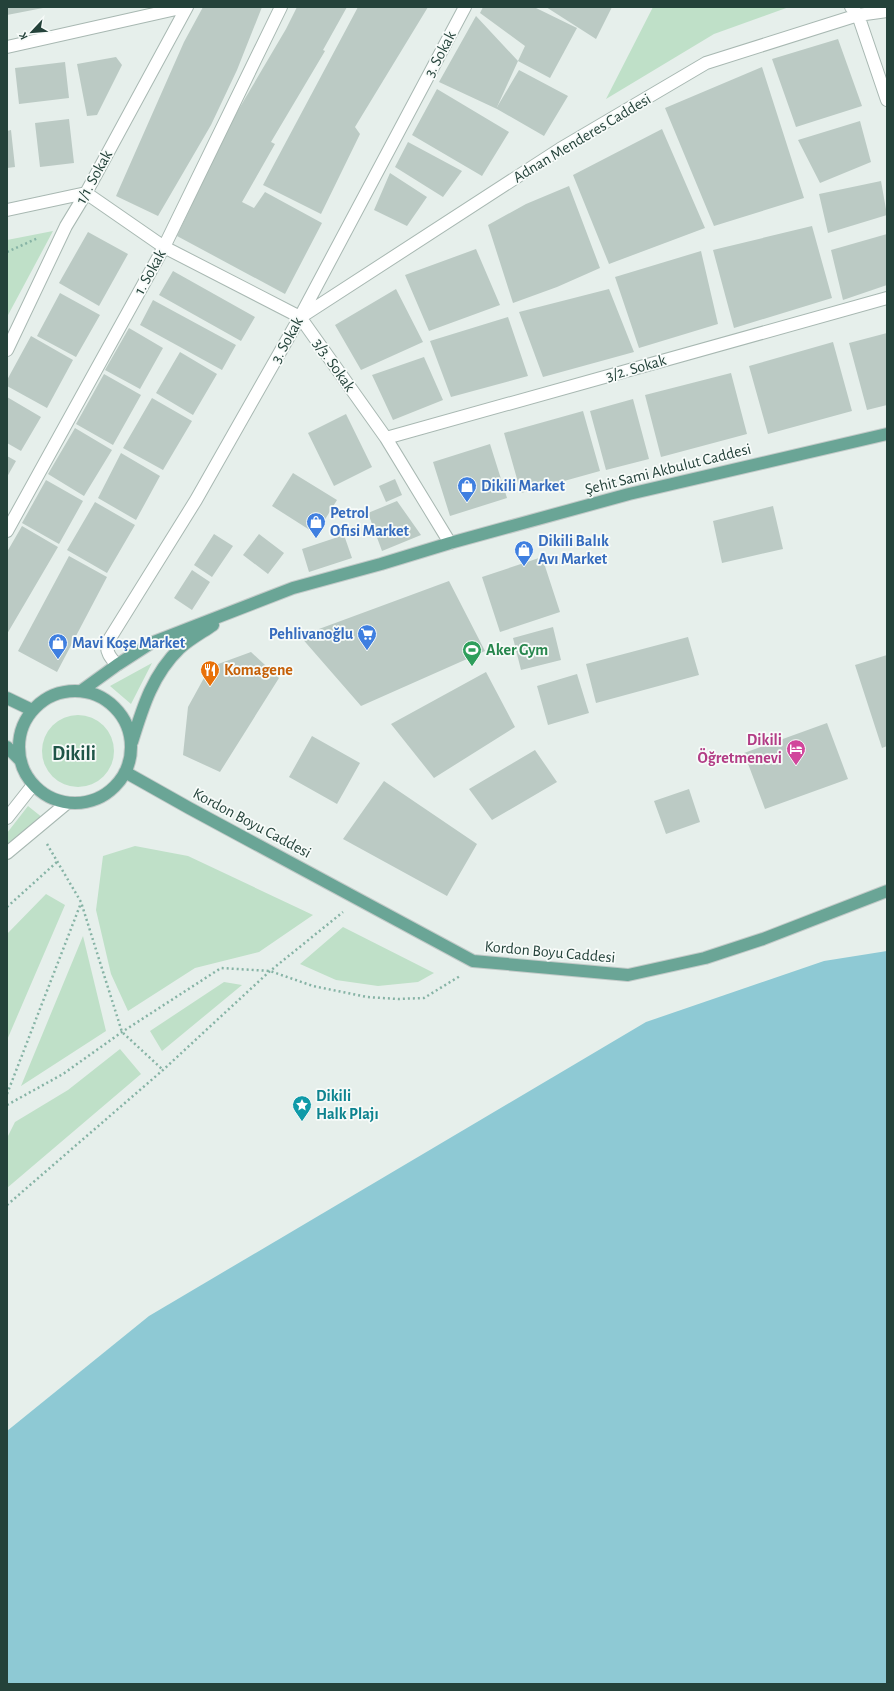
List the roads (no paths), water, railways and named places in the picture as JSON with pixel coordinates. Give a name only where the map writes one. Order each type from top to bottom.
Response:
[{"type":"main road","name":"Şehit Sami Akbulut Caddesi","points":[[81,690],[151,643],[229,614],[266,597],[293,588],[381,564],[450,542],[629,494],[887,434]]},
{"type":"main road","name":"Şehit Sami Akbulut Caddesi","points":[[131,746],[149,691],[164,668],[181,647],[229,614]]},
{"type":"main road","points":[[81,690],[97,695],[111,704],[122,715],[128,730],[131,746],[130,759],[125,772],[115,786],[101,797],[84,802],[67,803],[42,793],[33,785],[25,773],[20,760],[18,743],[22,725],[32,710],[46,698],[63,691],[81,690]]},
{"type":"main road","points":[[7,698],[32,710]]},
{"type":"main road","points":[[7,747],[20,760]]},
{"type":"main road","name":"Kordon Boyu Caddesi","points":[[125,772],[474,961],[628,975],[712,956],[763,939],[887,891]]},
{"type":"street","points":[[7,47],[186,7]]},
{"type":"street","name":"1/1. Sokak","points":[[7,350],[66,226],[86,193],[186,7]]},
{"type":"street","name":"1. Sokak","points":[[7,530],[164,247],[280,7]]},
{"type":"street","name":"3. Sokak","points":[[117,665],[109,655],[107,643],[196,500],[300,317],[465,7]]},
{"type":"street","points":[[855,11],[887,100]]},
{"type":"street","name":"Adnan Menderes Caddesi","points":[[300,317],[560,149],[706,63],[855,11],[887,11]]},
{"type":"street","points":[[7,210],[86,193]]},
{"type":"street","name":"3/3. Sokak","points":[[86,193],[164,247],[300,317],[386,438],[450,542]]},
{"type":"street","name":"3/2. Sokak","points":[[386,438],[887,298]]},
{"type":"street","points":[[7,818],[33,785]]},
{"type":"street","points":[[7,852],[67,803]]},
{"type":"water","points":[[887,951],[887,1684],[7,1684],[7,1431],[149,1316],[646,1022],[824,961]]},
{"type":"place","name":"Dikili Market","points":[[467,503]]},
{"type":"place","name":"Petrol Ofisi Market","points":[[316,539]]},
{"type":"place","name":"Dikili Balık Avı Market","points":[[524,567]]},
{"type":"place","name":"Pehlivanoğlu","points":[[367,651]]},
{"type":"place","name":"Mavi Koşe Market","points":[[58,660]]},
{"type":"place","name":"Aker Gym","points":[[472,667]]},
{"type":"place","name":"Komagene","points":[[210,687]]},
{"type":"place","name":"Dikili Öğretmenevi","points":[[796,766]]},
{"type":"place","name":"Dikili Halk Plajı","points":[[302,1122]]},
{"type":"district","name":"Dikili","points":[[74,754]]}]
